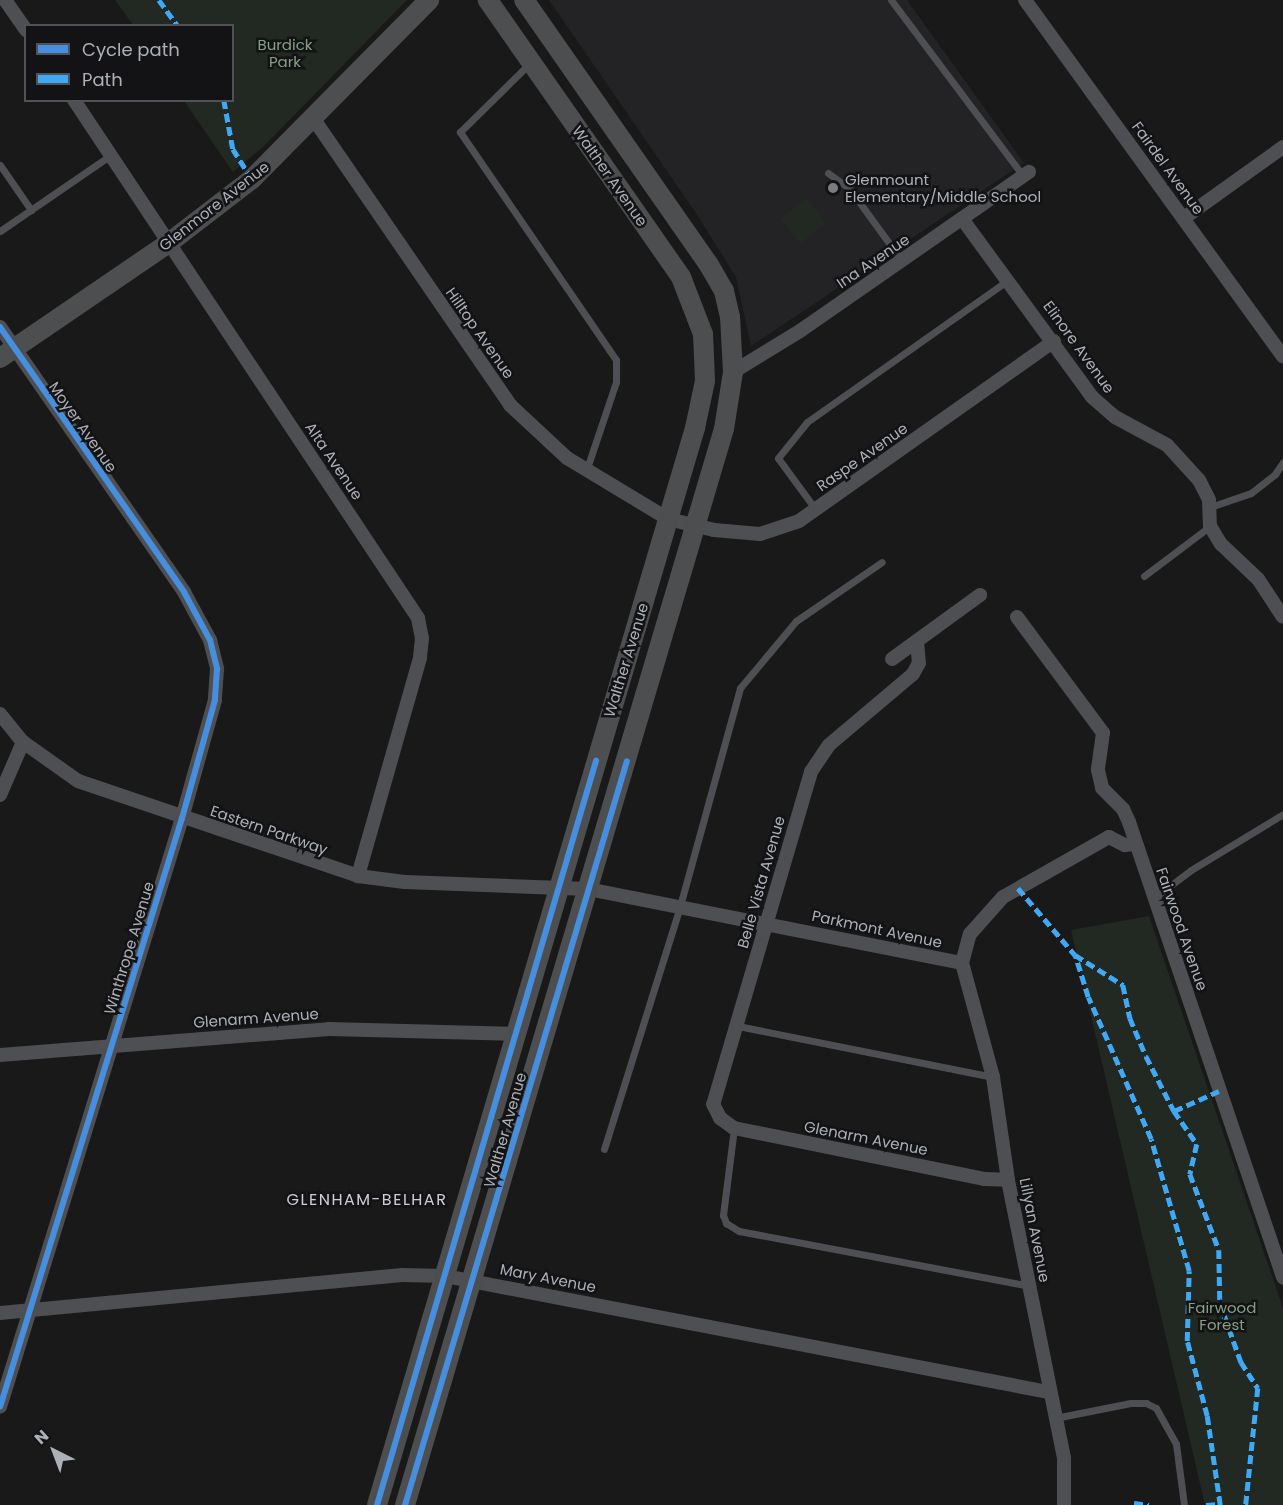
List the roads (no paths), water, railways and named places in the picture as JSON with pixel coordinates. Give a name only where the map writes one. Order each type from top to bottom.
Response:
[{"type":"main road","name":"Glenmore Avenue","points":[[7,353],[170,243],[252,179],[429,0]]},
{"type":"main road","name":"Walther Avenue","points":[[377,1505],[668,519],[705,381],[706,354],[698,316],[681,278],[488,0]]},
{"type":"main road","name":"Walther Avenue","points":[[405,1505],[724,429],[733,372],[730,317],[724,291],[709,265],[524,0]]},
{"type":"street","points":[[5,0],[24,27]]},
{"type":"street","name":"Fairdel Avenue","points":[[1025,0],[1283,356]]},
{"type":"street","name":"Alta Avenue","points":[[75,102],[418,618],[422,638],[420,658],[358,876]]},
{"type":"street","name":"Hilltop Avenue","points":[[313,118],[510,405],[547,443],[586,471],[668,519]]},
{"type":"street","points":[[1184,218],[1283,147]]},
{"type":"street","name":"Ina Avenue","points":[[733,372],[903,261],[1026,174]]},
{"type":"street","name":"Elinore Avenue","points":[[963,220],[1104,408],[1167,445],[1183,460],[1199,480],[1210,507],[1210,526]]},
{"type":"street","name":"Moyer Avenue","points":[[0,327],[7,353],[126,511]]},
{"type":"street","name":"Raspe Avenue","points":[[668,519],[695,526],[760,534],[798,521],[1054,341]]},
{"type":"street","name":"Winthrope Avenue","points":[[0,1407],[182,818],[215,700],[217,669],[199,616],[126,511]]},
{"type":"street","points":[[1210,526],[1221,544],[1258,579],[1283,617]]},
{"type":"street","points":[[892,659],[980,595]]},
{"type":"street","name":"Fairwood Avenue","points":[[1017,617],[1103,733],[1098,770],[1102,788],[1123,809],[1283,1278]]},
{"type":"street","name":"Belle Vista Avenue","points":[[720,1118],[713,1104],[816,762],[850,725],[900,687],[919,663],[917,641]]},
{"type":"street","name":"Eastern Parkway","points":[[0,714],[22,742],[78,782],[358,876],[405,882],[559,886]]},
{"type":"street","points":[[0,795],[22,742]]},
{"type":"street","points":[[962,963],[969,934],[1003,897],[1110,837],[1125,845],[1135,844]]},
{"type":"street","name":"Parkmont Avenue","points":[[559,886],[680,906],[962,963]]},
{"type":"street","name":"Lillyan Avenue","points":[[962,963],[993,1077],[1008,1180],[1066,1475],[1064,1505]]},
{"type":"street","name":"Glenarm Avenue","points":[[0,1055],[329,1029],[515,1034]]},
{"type":"street","name":"Glenarm Avenue","points":[[720,1118],[734,1128],[984,1179],[1008,1180]]},
{"type":"street","name":"Mary Avenue","points":[[0,1313],[402,1275],[445,1276],[1048,1392]]},
{"type":"lane","points":[[891,0],[1026,174]]},
{"type":"lane","points":[[531,62],[460,132],[616,360],[616,382],[586,471]]},
{"type":"lane","points":[[0,231],[111,155]]},
{"type":"lane","points":[[0,165],[32,210]]},
{"type":"lane","points":[[828,173],[849,188],[903,261]]},
{"type":"lane","points":[[816,510],[778,458],[807,422],[1008,280]]},
{"type":"lane","points":[[1210,507],[1251,493],[1275,474],[1283,462]]},
{"type":"lane","points":[[1143,576],[1210,526]]},
{"type":"lane","points":[[604,1149],[680,906],[740,688],[796,621],[882,562]]},
{"type":"lane","points":[[1154,898],[1191,870],[1283,814]]},
{"type":"lane","points":[[738,1026],[993,1077]]},
{"type":"lane","points":[[734,1128],[723,1215],[726,1223],[739,1231],[1030,1286]]},
{"type":"lane","points":[[1055,1418],[1131,1403],[1146,1403],[1156,1408],[1176,1444],[1184,1505]]},
{"type":"place","name":"Glenmount Elementary/Middle School","points":[[833,188]]},
{"type":"district","name":"GLENHAM-BELHAR","points":[[367,1200]]},
{"type":"park label","name":"Burdick Park","points":[[285,52]]},
{"type":"park label","name":"Fairwood Forest","points":[[1222,1316]]}]
